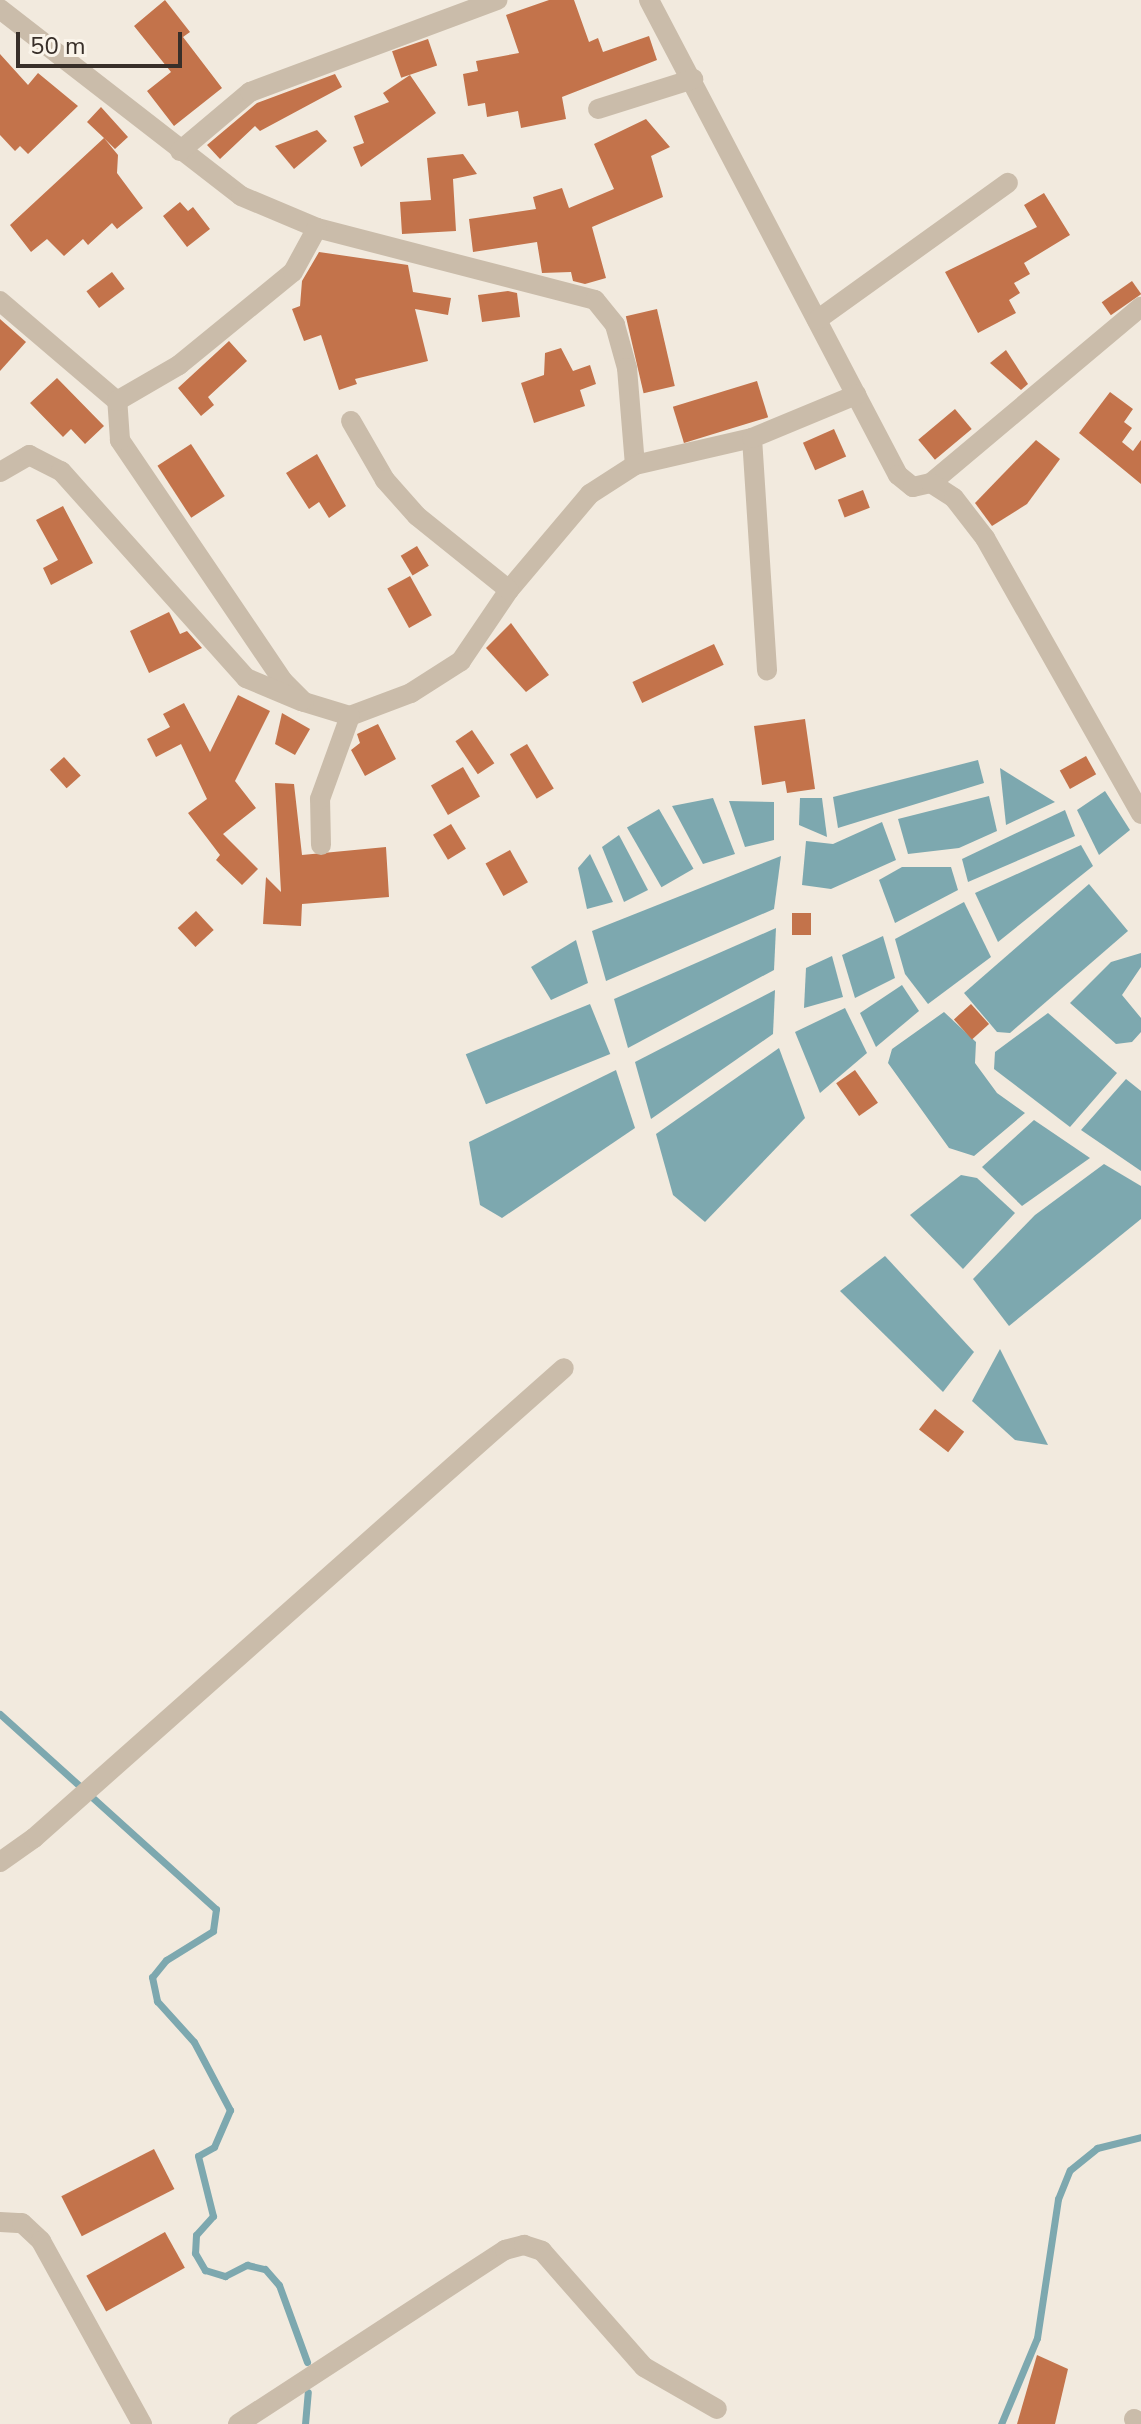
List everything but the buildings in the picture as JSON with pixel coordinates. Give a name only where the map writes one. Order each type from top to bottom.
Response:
[{"type":"street","points":[[180,151],[250,92],[497,0]]},
{"type":"street","points":[[649,0],[898,475],[913,487],[931,483],[1141,307]]},
{"type":"street","points":[[0,9],[241,196],[317,228],[595,300],[615,325],[627,368],[635,465]]},
{"type":"street","points":[[598,109],[693,79]]},
{"type":"street","points":[[817,320],[1008,183]]},
{"type":"street","points":[[117,401],[179,365],[293,272],[317,228]]},
{"type":"street","points":[[0,301],[117,401],[120,440],[283,681],[304,702]]},
{"type":"street","points":[[0,472],[29,455],[61,471],[161,576],[246,678],[304,702],[350,716],[411,693],[461,661],[509,590],[590,494],[635,465],[752,438],[856,395]]},
{"type":"street","points":[[351,421],[385,480],[417,516],[509,590]]},
{"type":"street","points":[[752,438],[767,671]]},
{"type":"street","points":[[931,483],[954,498],[985,538],[1141,814]]},
{"type":"street","points":[[321,845],[320,799],[350,716]]},
{"type":"street","points":[[0,1862],[97,1782],[564,1368]]},
{"type":"street","points":[[0,2222],[22,2223],[41,2241],[142,2424]]},
{"type":"street","points":[[238,2424],[505,2250],[524,2245],[542,2251],[644,2367],[717,2409]]},
{"type":"water","points":[[978,760],[984,783],[838,828],[833,797]]},
{"type":"water","points":[[1000,768],[1055,802],[1006,825]]},
{"type":"water","points":[[1105,791],[1130,830],[1099,855],[1077,810]]},
{"type":"water","points":[[989,796],[997,831],[959,848],[908,854],[898,819]]},
{"type":"water","points":[[713,798],[735,854],[703,864],[672,806]]},
{"type":"water","points":[[800,798],[822,798],[827,837],[799,825]]},
{"type":"water","points":[[729,801],[774,802],[774,840],[745,847]]},
{"type":"water","points":[[659,809],[694,869],[661,887],[627,828]]},
{"type":"water","points":[[1065,810],[1075,836],[968,882],[962,859]]},
{"type":"water","points":[[882,822],[896,860],[831,889],[802,885],[806,841],[833,844]]},
{"type":"water","points":[[619,835],[648,890],[624,902],[602,847]]},
{"type":"water","points":[[1081,845],[1093,866],[998,942],[975,893]]},
{"type":"water","points":[[590,854],[613,902],[587,909],[578,868]]},
{"type":"water","points":[[781,856],[774,909],[606,981],[592,931]]},
{"type":"water","points":[[902,867],[951,867],[958,890],[895,923],[879,880]]},
{"type":"water","points":[[1089,884],[1128,931],[1010,1033],[997,1032],[964,993]]},
{"type":"water","points":[[964,902],[991,957],[928,1004],[905,974],[895,939]]},
{"type":"water","points":[[776,928],[774,970],[628,1048],[614,999]]},
{"type":"water","points":[[883,936],[895,978],[855,998],[842,955]]},
{"type":"water","points":[[576,940],[588,983],[551,1000],[531,967]]},
{"type":"water","points":[[1141,953],[1141,967],[1122,995],[1141,1018],[1141,1032],[1132,1042],[1116,1044],[1070,1003],[1111,962]]},
{"type":"water","points":[[832,956],[843,997],[804,1008],[806,968]]},
{"type":"water","points":[[902,985],[919,1011],[876,1047],[860,1013]]},
{"type":"water","points":[[775,990],[773,1034],[651,1119],[635,1062]]},
{"type":"water","points":[[590,1004],[610,1054],[486,1104],[466,1054]]},
{"type":"water","points":[[845,1008],[867,1053],[820,1093],[795,1032]]},
{"type":"water","points":[[944,1012],[976,1042],[975,1063],[997,1093],[1025,1113],[974,1156],[949,1148],[888,1063],[892,1049]]},
{"type":"water","points":[[1048,1013],[1117,1073],[1070,1127],[994,1069],[995,1052]]},
{"type":"water","points":[[779,1048],[805,1118],[705,1222],[673,1195],[656,1134]]},
{"type":"water","points":[[616,1070],[635,1128],[502,1218],[480,1205],[469,1142]]},
{"type":"water","points":[[1126,1079],[1141,1091],[1141,1171],[1081,1130]]},
{"type":"water","points":[[1034,1120],[1090,1158],[1022,1206],[982,1167]]},
{"type":"water","points":[[1104,1164],[1141,1186],[1141,1219],[1009,1326],[973,1279],[1035,1215]]},
{"type":"water","points":[[961,1175],[977,1178],[1015,1213],[963,1269],[910,1215]]},
{"type":"water","points":[[885,1256],[974,1352],[943,1392],[840,1291]]},
{"type":"water","points":[[1000,1349],[1048,1445],[1015,1440],[972,1401]]},
{"type":"waterway","points":[[0,1714],[216,1909],[213,1931],[166,1960],[152,1977],[157,2001],[194,2042],[230,2110],[214,2147],[198,2156],[213,2216],[196,2235],[195,2253],[205,2270],[225,2276],[247,2265],[265,2269],[279,2285],[307,2362]]},
{"type":"waterway","points":[[1001,2424],[1037,2338],[1058,2199],[1070,2170],[1097,2148],[1141,2137]]},
{"type":"waterway","points":[[305,2424],[308,2392]]}]
